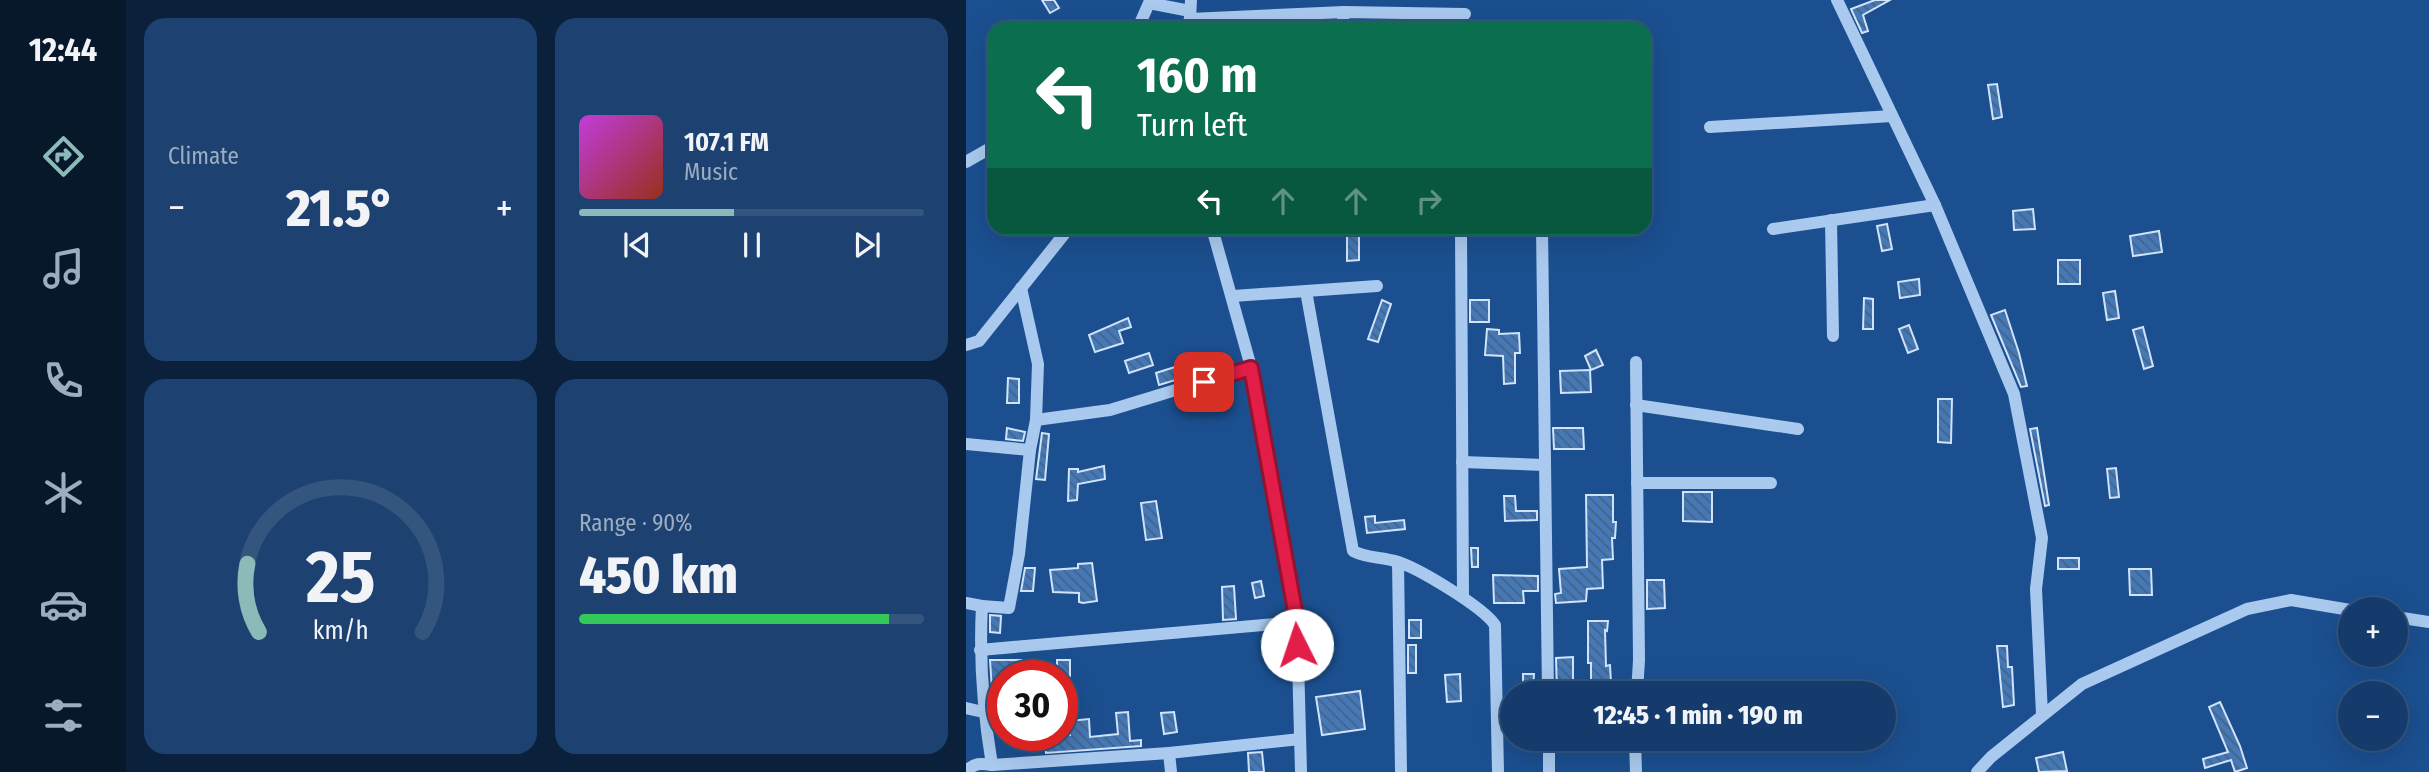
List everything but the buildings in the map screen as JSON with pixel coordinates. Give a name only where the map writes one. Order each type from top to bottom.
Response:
[{"type":"street","points":[[1837,0],[1935,205],[2014,394],[2042,538],[2036,589],[2042,714]]},
{"type":"street","points":[[1141,21],[1149,3],[1189,14],[1465,14]]},
{"type":"street","points":[[1343,21],[1344,12]]},
{"type":"street","points":[[1710,127],[1892,116]]},
{"type":"street","points":[[966,162],[987,150]]},
{"type":"street","points":[[1773,229],[1935,205]]},
{"type":"street","points":[[1831,220],[1833,336]]},
{"type":"street","points":[[966,345],[979,341],[1063,235]]},
{"type":"street","points":[[1214,235],[1251,368],[1297,622],[1301,772]]},
{"type":"street","points":[[1461,235],[1463,597]]},
{"type":"street","points":[[1542,235],[1548,681]]},
{"type":"street","points":[[1233,296],[1377,286]]},
{"type":"street","points":[[966,603],[1009,608],[1019,554],[1030,450],[1036,420],[1038,363],[1021,288]]},
{"type":"street","points":[[1306,291],[1353,551],[1398,562],[1463,597],[1489,616],[1495,625],[1498,772]]},
{"type":"street","points":[[1636,362],[1638,681]]},
{"type":"street","points":[[1036,420],[1110,410],[1251,368]]},
{"type":"street","points":[[1636,405],[1798,429]]},
{"type":"street","points":[[966,443],[1030,450]]},
{"type":"street","points":[[1462,461],[1545,465]]},
{"type":"street","points":[[1637,483],[1771,483]]},
{"type":"street","points":[[1398,562],[1401,772]]},
{"type":"street","points":[[1977,772],[2042,714],[2082,684],[2247,609],[2291,600],[2338,608]]},
{"type":"street","points":[[982,606],[979,650],[983,712],[992,765]]},
{"type":"street","points":[[2408,619],[2429,622]]},
{"type":"street","points":[[979,650],[1297,622]]},
{"type":"street","points":[[966,708],[983,712]]},
{"type":"street","points":[[966,771],[974,764],[1169,753],[1300,739]]},
{"type":"street","points":[[1549,751],[1549,772]]},
{"type":"street","points":[[1635,751],[1636,772]]},
{"type":"street","points":[[1169,753],[1171,772]]},
{"type":"route","points":[[1204,382],[1251,368],[1297,622],[1297,645]]}]
